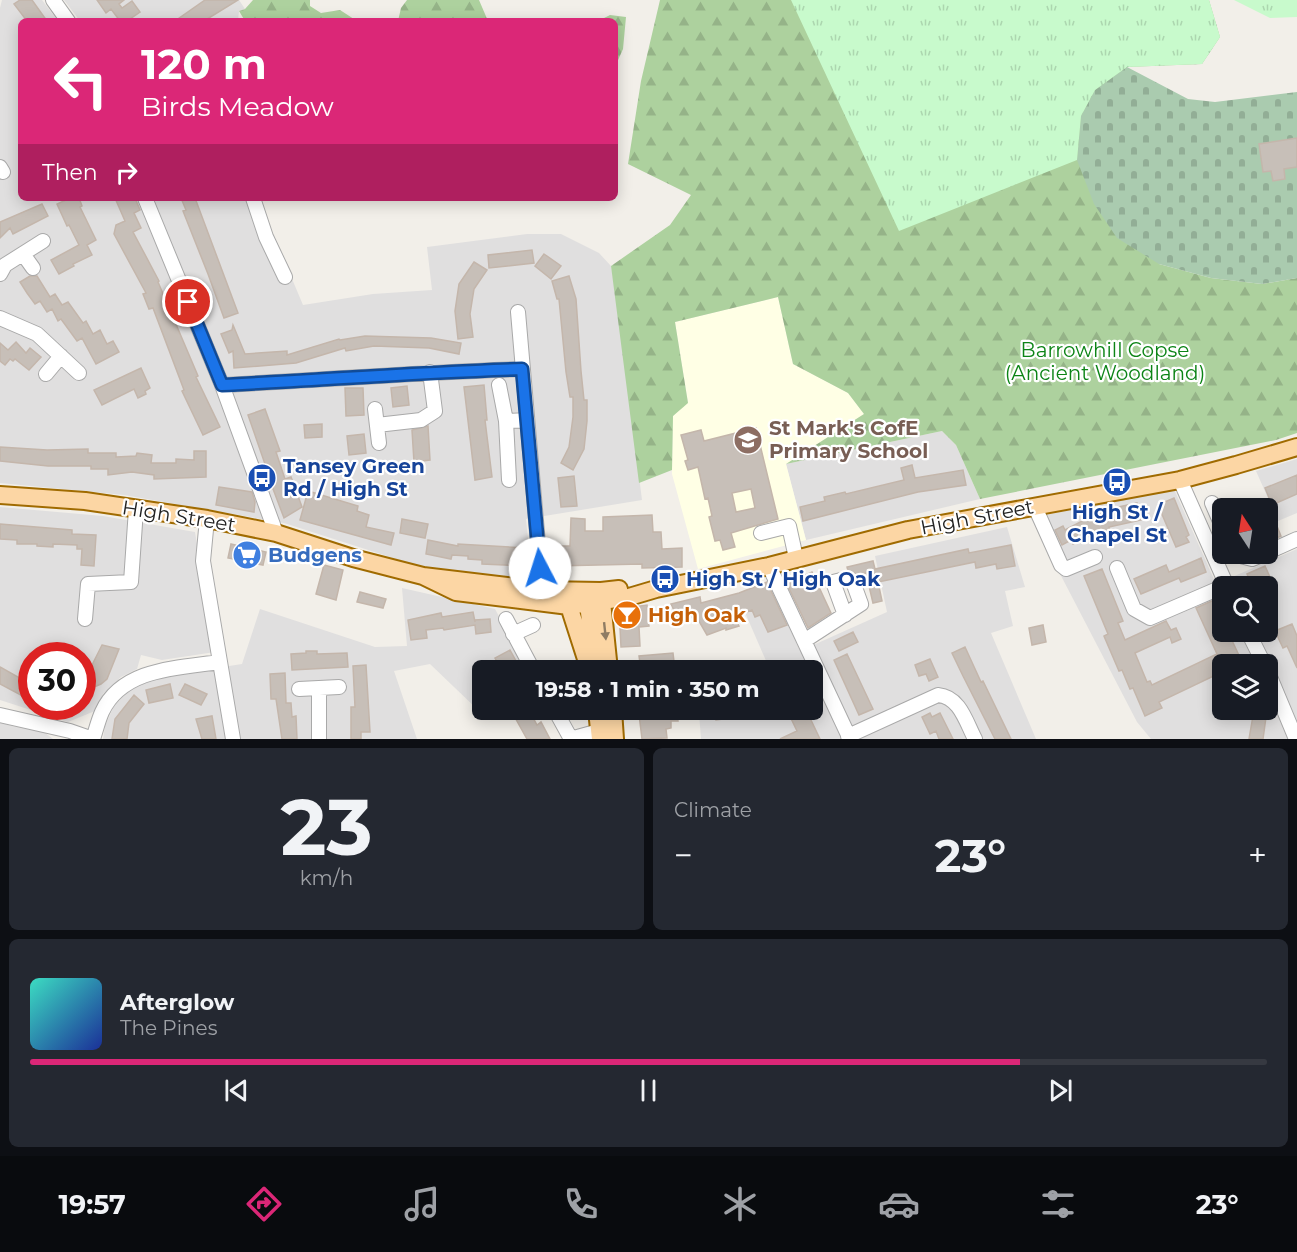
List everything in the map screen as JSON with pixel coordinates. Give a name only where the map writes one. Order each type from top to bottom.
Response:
[{"type":"main road","name":"High Street","points":[[423,576],[456,591],[569,606],[634,588],[656,589],[769,566],[908,530],[1180,480],[1297,447]]},
{"type":"main road","name":"High Street","points":[[0,495],[85,501],[207,519],[276,533],[353,558],[423,576],[596,597]]},
{"type":"main road","points":[[596,597],[596,660]]},
{"type":"main road","points":[[596,597],[607,660]]},
{"type":"main road","points":[[569,606],[587,660]]},
{"type":"main road","points":[[602,720],[608,734]]},
{"type":"street","points":[[53,0],[66,18]]},
{"type":"street","points":[[147,201],[222,385],[276,533]]},
{"type":"street","points":[[254,201],[266,237],[285,278]]},
{"type":"street","points":[[0,274],[5,265],[43,242]]},
{"type":"street","points":[[24,254],[33,268]]},
{"type":"street","points":[[518,312],[542,590]]},
{"type":"street","points":[[0,318],[37,334],[79,373]]},
{"type":"street","points":[[46,374],[61,356]]},
{"type":"street","points":[[222,385],[430,372],[522,369]]},
{"type":"street","points":[[377,425],[420,420],[435,411],[430,372]]},
{"type":"street","points":[[499,385],[506,421],[510,480]]},
{"type":"street","points":[[375,408],[380,443]]},
{"type":"street","points":[[506,421],[527,420]]},
{"type":"street","points":[[1180,480],[1212,542]]},
{"type":"street","points":[[1032,507],[1061,565],[1066,569],[1095,557]]},
{"type":"street","points":[[85,620],[88,584],[131,582],[136,509]]},
{"type":"street","points":[[207,519],[202,561],[234,739]]},
{"type":"street","points":[[761,533],[789,526],[796,558]]},
{"type":"street","points":[[1278,548],[1297,539]]},
{"type":"street","points":[[769,566],[849,737],[938,695],[945,695],[956,702],[975,739]]},
{"type":"street","points":[[1117,568],[1134,609],[1150,618],[1212,592]]},
{"type":"street","points":[[804,641],[845,615]]},
{"type":"street","points":[[506,619],[527,660]]},
{"type":"street","points":[[513,634],[533,625]]},
{"type":"street","points":[[0,716],[70,731],[93,739],[102,711],[115,693],[129,682],[149,673],[220,662]]},
{"type":"street","points":[[299,689],[339,687]]},
{"type":"street","points":[[319,688],[319,739]]},
{"type":"street","points":[[1278,694],[1295,731]]},
{"type":"street","points":[[560,720],[570,739],[608,734]]},
{"type":"shaded area","points":[[2,0],[42,0],[56,18],[18,18],[18,201],[259,201],[303,305],[373,294],[432,290],[427,247],[527,234],[561,234],[599,253],[611,266],[642,500],[526,519],[532,580],[415,565],[284,523],[124,495],[0,483],[0,8]]},
{"type":"shaded area","points":[[64,0],[239,0],[245,9],[239,11],[238,18],[78,18]]},
{"type":"shaded area","name":"St Mark's CofE Primary School","points":[[778,297],[793,364],[848,393],[864,414],[786,464],[806,540],[698,569],[672,474],[673,416],[688,402],[675,322]]},
{"type":"shaded area","points":[[942,431],[956,445],[980,499],[806,540],[786,464]]},
{"type":"shaded area","points":[[1297,459],[1297,513],[1278,521],[1278,498],[1268,498],[1256,471]]},
{"type":"shaded area","points":[[1174,489],[1212,576],[1212,642],[1278,642],[1278,576],[1235,576],[1262,564],[1278,564],[1278,557],[1297,549],[1297,739],[1151,739],[1137,722],[1031,518]]},
{"type":"shaded area","points":[[0,507],[103,516],[195,532],[215,652],[162,660],[141,655],[137,669],[121,677],[103,694],[96,709],[96,642],[18,642],[18,706],[0,700]]},
{"type":"shaded area","points":[[1007,527],[1025,587],[1005,591],[1013,626],[991,633],[1036,739],[701,739],[700,720],[823,720],[823,660],[766,660],[737,594],[768,581],[800,651],[887,612],[875,556]]},
{"type":"shaded area","points":[[402,588],[495,609],[523,660],[472,660],[472,704],[430,664],[394,671],[417,739],[103,739],[105,726],[114,706],[131,688],[158,677],[242,664],[260,609],[375,647],[407,646]]},
{"type":"shaded area","points":[[0,722],[44,732],[53,739],[0,739]]},
{"type":"green space","points":[[253,0],[310,0],[310,6],[321,13],[340,10],[352,18],[243,18],[239,11],[245,9]]},
{"type":"green space","points":[[407,0],[479,0],[487,18],[399,18],[401,8]]},
{"type":"green space","name":"Barrowhill Copse (Ancient Woodland)","points":[[660,0],[1209,0],[1220,37],[1202,64],[1127,67],[1159,264],[1211,278],[1262,284],[1297,278],[1297,433],[1276,440],[980,499],[956,445],[942,431],[786,464],[864,414],[848,393],[793,364],[778,297],[675,322],[688,403],[673,416],[672,470],[639,483],[611,266],[670,225],[691,195],[628,164],[641,81]]},
{"type":"green space","points":[[791,0],[1209,0],[1220,37],[1202,64],[1127,67],[1095,90],[1081,116],[1077,160],[899,231]]},
{"type":"green space","points":[[1234,0],[1297,0],[1297,17],[1270,18]]},
{"type":"green space","points":[[610,15],[626,17],[623,49],[618,60],[618,18],[604,18]]},
{"type":"green space","points":[[1127,67],[1188,99],[1215,102],[1297,92],[1297,278],[1262,284],[1211,278],[1159,264],[1117,238],[1094,204],[1077,160],[1081,116],[1095,90]]},
{"type":"building","points":[[20,0],[32,0],[45,18],[25,18],[14,4]]},
{"type":"building","points":[[97,0],[124,0],[119,4],[122,8],[132,1],[140,12],[131,18],[118,18],[111,9],[106,13]]},
{"type":"building","points":[[205,0],[238,0],[209,18],[179,18]]},
{"type":"building","points":[[1297,138],[1297,167],[1284,169],[1285,179],[1273,181],[1271,171],[1263,172],[1259,144]]},
{"type":"building","points":[[64,201],[80,201],[82,206],[80,207],[96,240],[87,245],[92,255],[59,274],[51,260],[79,245],[57,204]]},
{"type":"building","points":[[116,201],[136,201],[140,210],[134,213],[141,228],[133,232],[159,281],[198,376],[196,377],[220,427],[203,435],[182,391],[184,390],[153,308],[149,309],[143,294],[146,293],[114,234],[116,225],[125,221]]},
{"type":"building","points":[[182,201],[196,201],[238,313],[224,318],[183,211],[186,210]]},
{"type":"building","points":[[42,204],[48,216],[13,234],[10,228],[0,238],[0,222]]},
{"type":"building","points":[[532,250],[534,263],[489,268],[488,255]]},
{"type":"building","points":[[544,254],[561,266],[551,279],[535,266]]},
{"type":"building","points":[[474,262],[487,270],[474,289],[470,314],[473,337],[458,339],[455,311],[459,284]]},
{"type":"building","points":[[30,276],[37,276],[50,297],[55,294],[62,305],[68,302],[83,323],[86,321],[93,334],[100,330],[107,344],[113,341],[119,352],[96,364],[82,338],[77,341],[61,319],[58,321],[52,309],[47,312],[40,301],[35,304],[20,282]]},
{"type":"building","points":[[569,276],[576,299],[584,400],[587,400],[584,449],[573,470],[561,463],[569,447],[573,397],[570,397],[566,372],[559,299],[557,299],[552,281]]},
{"type":"building","points":[[233,325],[245,354],[287,351],[287,355],[339,339],[365,336],[431,338],[461,343],[459,354],[429,348],[374,346],[346,351],[345,348],[296,363],[234,368],[233,351],[229,353],[221,334],[232,330]]},
{"type":"building","points":[[16,342],[26,353],[30,348],[41,357],[29,370],[15,359],[13,361],[10,359],[5,365],[0,361],[0,343],[8,350]]},
{"type":"building","points":[[141,368],[150,388],[145,391],[146,394],[138,398],[134,389],[102,405],[94,390]]},
{"type":"building","points":[[484,385],[487,420],[485,420],[492,477],[475,480],[464,387]]},
{"type":"building","points":[[407,386],[409,405],[393,407],[391,388]]},
{"type":"building","points":[[345,388],[363,388],[364,415],[346,416]]},
{"type":"building","points":[[265,409],[280,451],[276,452],[285,479],[291,477],[302,507],[284,518],[248,415]]},
{"type":"building","points":[[322,424],[322,437],[305,438],[304,425]]},
{"type":"building","points":[[428,426],[430,460],[414,462],[412,430]]},
{"type":"building","points":[[756,428],[778,519],[731,533],[735,547],[723,550],[720,540],[715,541],[709,517],[712,516],[708,498],[705,499],[698,467],[688,470],[685,461],[688,460],[681,435],[701,430],[704,441]],"holes":[[[751,489],[755,508],[736,512],[732,493]]]},
{"type":"building","points":[[364,434],[366,453],[349,455],[347,436]]},
{"type":"building","points":[[0,447],[47,450],[88,449],[88,453],[116,453],[116,457],[136,456],[137,453],[152,455],[151,463],[176,463],[176,459],[194,460],[194,451],[206,451],[206,477],[154,479],[154,475],[132,472],[108,475],[108,469],[91,469],[91,466],[48,466],[0,461]]},
{"type":"building","points":[[912,465],[915,478],[963,470],[966,485],[918,492],[803,521],[800,507],[825,501],[824,497],[904,480],[901,468]]},
{"type":"building","points":[[1297,475],[1297,494],[1278,502],[1278,498],[1269,498],[1265,488]]},
{"type":"building","points":[[574,476],[577,506],[561,507],[558,478]]},
{"type":"building","points":[[219,487],[252,492],[255,502],[254,512],[216,505]]},
{"type":"building","points":[[308,491],[358,506],[357,511],[369,515],[366,527],[394,533],[391,545],[300,520]]},
{"type":"building","points":[[1174,498],[1189,535],[1186,537],[1189,542],[1176,547],[1158,505]]},
{"type":"building","points":[[1137,503],[1141,520],[1109,527],[1111,536],[1097,539],[1095,533],[1073,544],[1071,540],[1062,545],[1055,530],[1063,526],[1065,530],[1092,516],[1091,513]]},
{"type":"building","points":[[652,515],[653,532],[661,532],[662,549],[682,548],[682,567],[642,568],[642,564],[555,566],[555,546],[570,546],[571,518],[585,519],[585,531],[603,531],[603,517]]},
{"type":"building","points":[[402,519],[428,524],[425,538],[400,533]]},
{"type":"building","points":[[0,524],[72,530],[72,534],[96,535],[94,566],[81,565],[82,549],[77,549],[77,545],[37,546],[37,544],[17,544],[17,540],[0,539]]},
{"type":"building","points":[[428,540],[458,546],[458,544],[525,548],[524,566],[482,564],[482,560],[468,559],[468,556],[452,555],[451,559],[426,554]]},
{"type":"building","points":[[231,544],[266,552],[263,565],[228,558]]},
{"type":"building","points":[[1011,545],[1015,566],[997,569],[996,564],[976,568],[975,562],[878,582],[882,601],[873,603],[866,573],[859,575],[848,571],[847,567],[873,561],[875,569],[968,549],[969,553]]},
{"type":"building","points":[[1201,558],[1206,572],[1181,582],[1179,578],[1141,594],[1134,579],[1166,565],[1169,572]]},
{"type":"building","points":[[324,565],[343,570],[336,600],[316,594]]},
{"type":"building","points":[[1265,566],[1270,576],[1248,576],[1247,574]]},
{"type":"building","points":[[1102,569],[1123,621],[1118,623],[1125,640],[1166,621],[1171,630],[1176,628],[1181,639],[1172,643],[1170,637],[1135,653],[1147,682],[1150,681],[1152,685],[1212,656],[1212,677],[1159,702],[1162,708],[1145,716],[1133,688],[1130,689],[1122,670],[1119,671],[1104,636],[1108,634],[1084,576]]},
{"type":"building","points":[[812,572],[831,613],[808,628],[787,584]]},
{"type":"building","points":[[767,582],[787,625],[768,632],[760,615],[755,617],[752,610],[734,617],[739,626],[707,635],[696,616],[679,621],[671,604],[700,597],[701,603],[739,593]]},
{"type":"building","points":[[360,592],[386,599],[383,608],[357,602]]},
{"type":"building","points":[[1212,601],[1212,642],[1233,642],[1238,654],[1217,654],[1196,608]]},
{"type":"building","points":[[647,605],[649,626],[639,627],[640,646],[621,647],[619,609]]},
{"type":"building","points":[[473,612],[475,622],[475,620],[490,619],[491,632],[476,634],[475,625],[444,630],[443,628],[426,630],[427,638],[411,640],[408,620],[441,613],[442,617]]},
{"type":"building","points":[[1292,624],[1297,636],[1297,668],[1287,646],[1283,648],[1278,637],[1278,630]]},
{"type":"building","points":[[1043,625],[1046,642],[1032,645],[1029,628]]},
{"type":"building","points":[[853,632],[858,642],[839,651],[834,641]]},
{"type":"building","points":[[102,645],[119,649],[107,679],[96,686],[96,657]]},
{"type":"building","points":[[965,647],[1011,739],[995,739],[963,676],[952,653]]},
{"type":"building","points":[[510,650],[516,660],[496,660],[495,658]]},
{"type":"building","points":[[306,651],[317,651],[317,654],[347,653],[348,667],[292,670],[291,654],[306,653]]},
{"type":"building","points":[[673,653],[674,660],[640,660],[639,656]]},
{"type":"building","points":[[847,654],[873,709],[859,715],[834,660]]},
{"type":"building","points":[[930,659],[938,677],[929,681],[926,674],[919,676],[915,665]]},
{"type":"building","points":[[366,665],[370,732],[361,732],[361,739],[351,739],[351,707],[355,707],[353,666]]},
{"type":"building","points":[[0,667],[18,677],[18,694],[0,684]]},
{"type":"building","points":[[285,673],[286,703],[291,703],[292,717],[296,716],[297,739],[282,739],[276,699],[271,699],[270,674]]},
{"type":"building","points":[[170,684],[173,698],[149,703],[146,690]]},
{"type":"building","points":[[185,684],[207,694],[201,705],[179,695]]},
{"type":"building","points":[[134,695],[144,704],[129,723],[127,739],[112,739],[115,719]]},
{"type":"building","points":[[930,713],[932,717],[940,713],[953,739],[939,739],[936,731],[930,734],[922,717]]},
{"type":"building","points":[[212,716],[216,739],[202,739],[196,719]]},
{"type":"building","points":[[516,720],[534,720],[537,725],[541,722],[550,739],[527,739]]},
{"type":"building","points":[[640,720],[678,720],[671,721],[671,728],[666,729],[667,738],[642,739]]},
{"type":"building","points":[[792,720],[811,720],[820,739],[780,739],[797,731]]},
{"type":"building","points":[[1252,720],[1266,720],[1263,739],[1249,739]]},
{"type":"place","name":"St Mark's CofE Primary School","points":[[748,440]]},
{"type":"place","name":"Tansey Green Rd / High St","points":[[262,478]]},
{"type":"place","name":"High St / Chapel St","points":[[1117,482]]},
{"type":"place","name":"Budgens","points":[[247,555]]},
{"type":"place","name":"High St / High Oak","points":[[665,579]]},
{"type":"place","name":"High Oak","points":[[627,615]]},
{"type":"route","points":[[188,302],[222,385],[430,372],[522,369],[540,568]]}]
